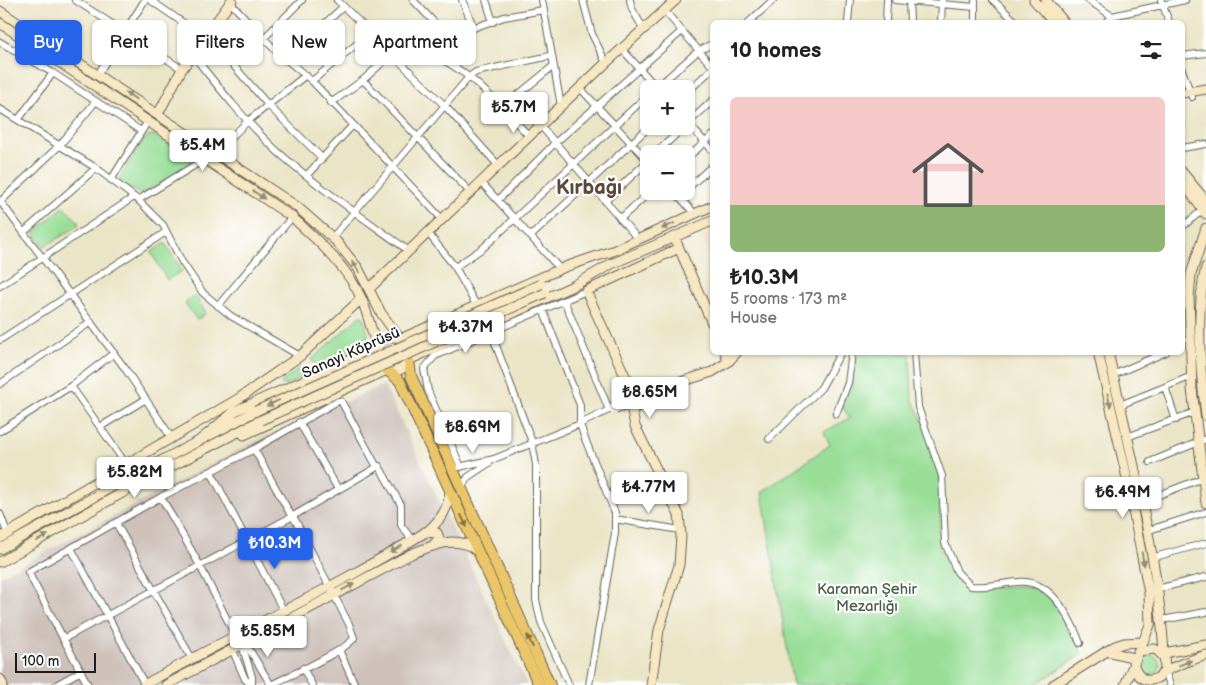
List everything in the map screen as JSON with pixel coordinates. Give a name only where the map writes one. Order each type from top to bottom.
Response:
[{"type":"main road","points":[[1034,0],[1051,20]]},
{"type":"main road","points":[[1046,0],[1062,20]]},
{"type":"main road","points":[[216,20],[230,1]]},
{"type":"main road","points":[[370,288],[528,136],[670,4]]},
{"type":"main road","points":[[0,11],[296,206],[332,238],[358,268],[370,288],[381,313],[410,350],[411,376],[550,685]]},
{"type":"main road","points":[[0,23],[292,216],[321,244],[346,275],[361,299],[378,348],[377,359],[400,381],[539,685]]},
{"type":"main road","points":[[158,114],[185,65]]},
{"type":"main road","points":[[1187,95],[1206,89]]},
{"type":"main road","points":[[1187,95],[1206,95]]},
{"type":"main road","points":[[1185,177],[1205,208]]},
{"type":"main road","points":[[1185,185],[1205,208]]},
{"type":"main road","points":[[543,288],[638,239],[710,207]]},
{"type":"main road","points":[[543,288],[613,263],[710,222]]},
{"type":"main road","points":[[1206,228],[1187,276],[1186,312],[1187,344],[1195,412],[1202,441],[1206,503]]},
{"type":"main road","points":[[674,236],[710,318]]},
{"type":"main road","points":[[651,685],[659,630],[679,566],[679,515],[635,426],[639,416],[634,401],[633,382],[626,378],[586,291],[679,248]]},
{"type":"main road","points":[[0,549],[200,440],[235,411],[378,348],[384,340],[400,339],[560,269],[612,252]]},
{"type":"main road","points":[[0,562],[145,480],[206,448],[240,437],[387,370],[402,368],[409,360],[489,328],[575,285],[613,263]]},
{"type":"main road","points":[[1187,276],[1205,272],[1204,385],[1206,416]]},
{"type":"main road","name":"Sanayi Köprüsü","points":[[200,440],[256,412],[543,288]]},
{"type":"main road","name":"Sanayi Köprüsü","points":[[206,448],[261,420],[543,288]]},
{"type":"main road","points":[[4,536],[238,399],[300,356],[361,299]]},
{"type":"main road","points":[[368,319],[377,323],[381,313]]},
{"type":"main road","points":[[726,355],[728,362]]},
{"type":"main road","points":[[634,401],[659,385],[668,386],[712,372],[728,362],[734,355]]},
{"type":"main road","points":[[1099,355],[1125,469],[1149,593],[1150,625],[1125,685]]},
{"type":"main road","points":[[1109,355],[1128,437],[1157,589],[1162,620],[1165,671]]},
{"type":"main road","points":[[400,381],[403,375],[411,376]]},
{"type":"main road","points":[[166,685],[233,651],[425,532],[441,518],[449,506],[450,491]]},
{"type":"main road","points":[[425,532],[437,533],[440,538],[433,546]]},
{"type":"main road","points":[[144,685],[283,610],[411,554],[455,541],[467,544],[478,551]]},
{"type":"main road","points":[[234,635],[244,644]]},
{"type":"main road","points":[[233,651],[234,635]]},
{"type":"main road","points":[[1053,685],[1106,651],[1124,643],[1137,653]]},
{"type":"main road","points":[[1106,651],[1137,653],[1155,649],[1164,655],[1206,645]]},
{"type":"main road","points":[[1137,653],[1134,668],[1140,677],[1153,682],[1165,671],[1206,654]]},
{"type":"main road","points":[[0,679],[3,685]]},
{"type":"street","points":[[75,0],[106,20]]},
{"type":"street","points":[[131,20],[145,0]]},
{"type":"street","points":[[150,0],[181,20]]},
{"type":"street","points":[[264,38],[302,0]]},
{"type":"street","points":[[336,0],[356,20]]},
{"type":"street","points":[[413,0],[432,20]]},
{"type":"street","points":[[462,0],[471,20]]},
{"type":"street","points":[[542,0],[550,56],[561,106]]},
{"type":"street","points":[[583,0],[592,34],[606,63]]},
{"type":"street","points":[[630,0],[632,9],[643,28]]},
{"type":"street","points":[[751,20],[773,0]]},
{"type":"street","points":[[847,20],[850,0]]},
{"type":"street","points":[[886,20],[887,0]]},
{"type":"street","points":[[895,0],[975,3],[974,20]]},
{"type":"street","points":[[993,0],[1014,20]]},
{"type":"street","points":[[1088,0],[1112,16]]},
{"type":"street","points":[[1108,20],[1112,16],[1162,3],[1182,0]]},
{"type":"street","points":[[230,1],[273,47]]},
{"type":"street","points":[[488,1],[492,22]]},
{"type":"street","points":[[909,1],[910,20]]},
{"type":"street","points":[[941,20],[942,2]]},
{"type":"street","points":[[1162,3],[1168,20]]},
{"type":"street","points":[[670,4],[682,31],[710,65]]},
{"type":"street","points":[[329,20],[343,7]]},
{"type":"street","points":[[476,27],[543,10]]},
{"type":"street","points":[[1006,13],[1008,20]]},
{"type":"street","points":[[498,200],[555,143],[682,31]]},
{"type":"street","points":[[0,42],[52,73],[141,131]]},
{"type":"street","points":[[312,81],[355,45]]},
{"type":"street","points":[[665,80],[698,50],[710,45]]},
{"type":"street","points":[[622,48],[650,80]]},
{"type":"street","points":[[1185,56],[1206,53]]},
{"type":"street","points":[[332,238],[391,166],[469,77],[476,72],[550,56]]},
{"type":"street","points":[[167,59],[182,69]]},
{"type":"street","points":[[98,74],[103,65]]},
{"type":"street","points":[[201,65],[248,121],[277,151],[306,175],[409,251]]},
{"type":"street","points":[[232,65],[269,106],[322,156]]},
{"type":"street","points":[[295,65],[442,220]]},
{"type":"street","points":[[331,103],[363,80],[380,65]]},
{"type":"street","points":[[403,65],[444,105],[498,165]]},
{"type":"street","points":[[451,65],[469,77],[528,136]]},
{"type":"street","points":[[502,108],[552,67]]},
{"type":"street","points":[[695,84],[710,70]]},
{"type":"street","points":[[18,120],[52,73]]},
{"type":"street","points":[[216,152],[248,121],[306,75]]},
{"type":"street","points":[[363,80],[418,135],[470,192]]},
{"type":"street","points":[[580,88],[616,124],[640,152]]},
{"type":"street","points":[[96,101],[60,145],[0,202],[114,353],[171,437]]},
{"type":"street","points":[[455,267],[483,248],[640,102]]},
{"type":"street","points":[[695,116],[710,103]]},
{"type":"street","points":[[0,109],[96,168],[136,198],[148,208],[166,232],[193,281],[218,306],[231,316],[300,356]]},
{"type":"street","points":[[111,180],[148,121]]},
{"type":"street","points":[[540,125],[638,239]]},
{"type":"street","points":[[306,175],[352,126]]},
{"type":"street","points":[[695,133],[710,148]]},
{"type":"street","points":[[531,236],[590,184],[641,135]]},
{"type":"street","points":[[664,145],[675,135]]},
{"type":"street","points":[[695,151],[710,138]]},
{"type":"street","points":[[1185,148],[1206,144]]},
{"type":"street","points":[[0,286],[42,257],[136,198],[205,159]]},
{"type":"street","points":[[24,232],[96,168]]},
{"type":"street","points":[[605,201],[640,168]]},
{"type":"street","points":[[695,182],[710,168]]},
{"type":"street","points":[[481,182],[560,269]]},
{"type":"street","points":[[620,219],[641,200]]},
{"type":"street","points":[[682,200],[695,214]]},
{"type":"street","points":[[1185,223],[1205,208]]},
{"type":"street","points":[[218,306],[292,216]]},
{"type":"street","points":[[0,340],[69,293],[166,232]]},
{"type":"street","points":[[428,233],[466,283],[476,305]]},
{"type":"street","points":[[461,467],[428,391],[424,369],[435,356],[489,328],[543,310],[586,291]]},
{"type":"street","points":[[564,300],[609,410]]},
{"type":"street","points":[[543,310],[580,405],[580,424],[615,513],[615,532],[589,685]]},
{"type":"street","points":[[0,384],[91,322]]},
{"type":"street","points":[[489,328],[532,442],[536,465],[536,606],[540,622],[569,685]]},
{"type":"street","points":[[0,431],[70,386],[114,353]]},
{"type":"street","points":[[769,439],[821,388],[839,355]]},
{"type":"street","points":[[836,414],[848,383],[852,355]]},
{"type":"street","points":[[914,355],[918,407],[942,476],[945,543],[957,572],[971,586],[1025,581],[1041,586],[1069,617],[1080,643]]},
{"type":"street","points":[[1114,375],[1153,355]]},
{"type":"street","points":[[1120,405],[1192,376]]},
{"type":"street","points":[[70,386],[100,427],[128,478]]},
{"type":"street","points":[[1165,387],[1176,420]]},
{"type":"street","points":[[100,427],[146,400]]},
{"type":"street","points":[[88,685],[28,572],[161,497],[254,449],[333,403],[342,401],[376,467],[379,466],[398,498],[401,505],[401,525],[412,540]]},
{"type":"street","points":[[461,488],[468,476],[494,459],[580,424],[609,410],[615,404],[634,401]]},
{"type":"street","points":[[1128,437],[1195,412]]},
{"type":"street","points":[[298,422],[338,489]]},
{"type":"street","points":[[1150,462],[1202,441]]},
{"type":"street","points":[[244,644],[271,685],[339,650],[351,643],[354,638],[349,624],[292,516],[254,449]]},
{"type":"street","points":[[450,464],[461,467],[494,459]]},
{"type":"street","points":[[63,639],[108,616],[199,564],[292,516],[376,467]]},
{"type":"street","points":[[211,472],[283,610]]},
{"type":"street","points":[[1141,502],[1203,478]]},
{"type":"street","points":[[161,497],[199,564],[234,635]]},
{"type":"street","points":[[1146,531],[1206,512]]},
{"type":"street","points":[[0,514],[4,536]]},
{"type":"street","points":[[615,519],[680,530]]},
{"type":"street","points":[[116,523],[192,659]]},
{"type":"street","points":[[1151,558],[1206,543]]},
{"type":"street","points":[[71,548],[144,685]]},
{"type":"street","points":[[1157,589],[1206,577]]},
{"type":"street","points":[[1162,620],[1206,612]]},
{"type":"street","points":[[244,644],[252,677],[252,685]]},
{"type":"street","points":[[339,650],[355,685]]},
{"type":"street","points":[[233,651],[246,679],[252,685]]},
{"type":"street","points":[[303,668],[312,685]]},
{"type":"street","points":[[56,685],[81,671]]},
{"type":"street","points":[[1165,671],[1170,685]]},
{"type":"shaded area","points":[[710,233],[710,262],[701,237]]},
{"type":"shaded area","points":[[384,385],[527,685],[0,685],[0,576],[258,440]]},
{"type":"green space","points":[[150,135],[156,135],[191,160],[190,168],[186,172],[141,194],[121,184],[119,179],[144,139]]},
{"type":"green space","points":[[63,207],[78,221],[78,226],[44,247],[34,233]]},
{"type":"green space","points":[[165,243],[182,271],[167,280],[151,252]]},
{"type":"green space","points":[[195,296],[206,313],[197,320],[185,303]]},
{"type":"green space","points":[[360,316],[363,316],[368,335],[366,346],[320,369],[311,360]]},
{"type":"green space","name":"Karaman Şehir Mezarlığı","points":[[857,355],[910,355],[912,398],[925,427],[941,477],[940,549],[957,579],[971,590],[1017,586],[1042,588],[1069,622],[1082,654],[1035,685],[793,685],[762,492],[830,445],[824,432],[850,418],[841,405],[851,389]]},
{"type":"green space","points":[[302,369],[307,375],[285,386],[281,383],[297,370]]},
{"type":"green space","points":[[1150,655],[1157,658],[1160,665],[1157,672],[1150,675],[1143,672],[1140,665],[1143,658]]},
{"type":"district","name":"Kırbağı","points":[[589,188]]}]
